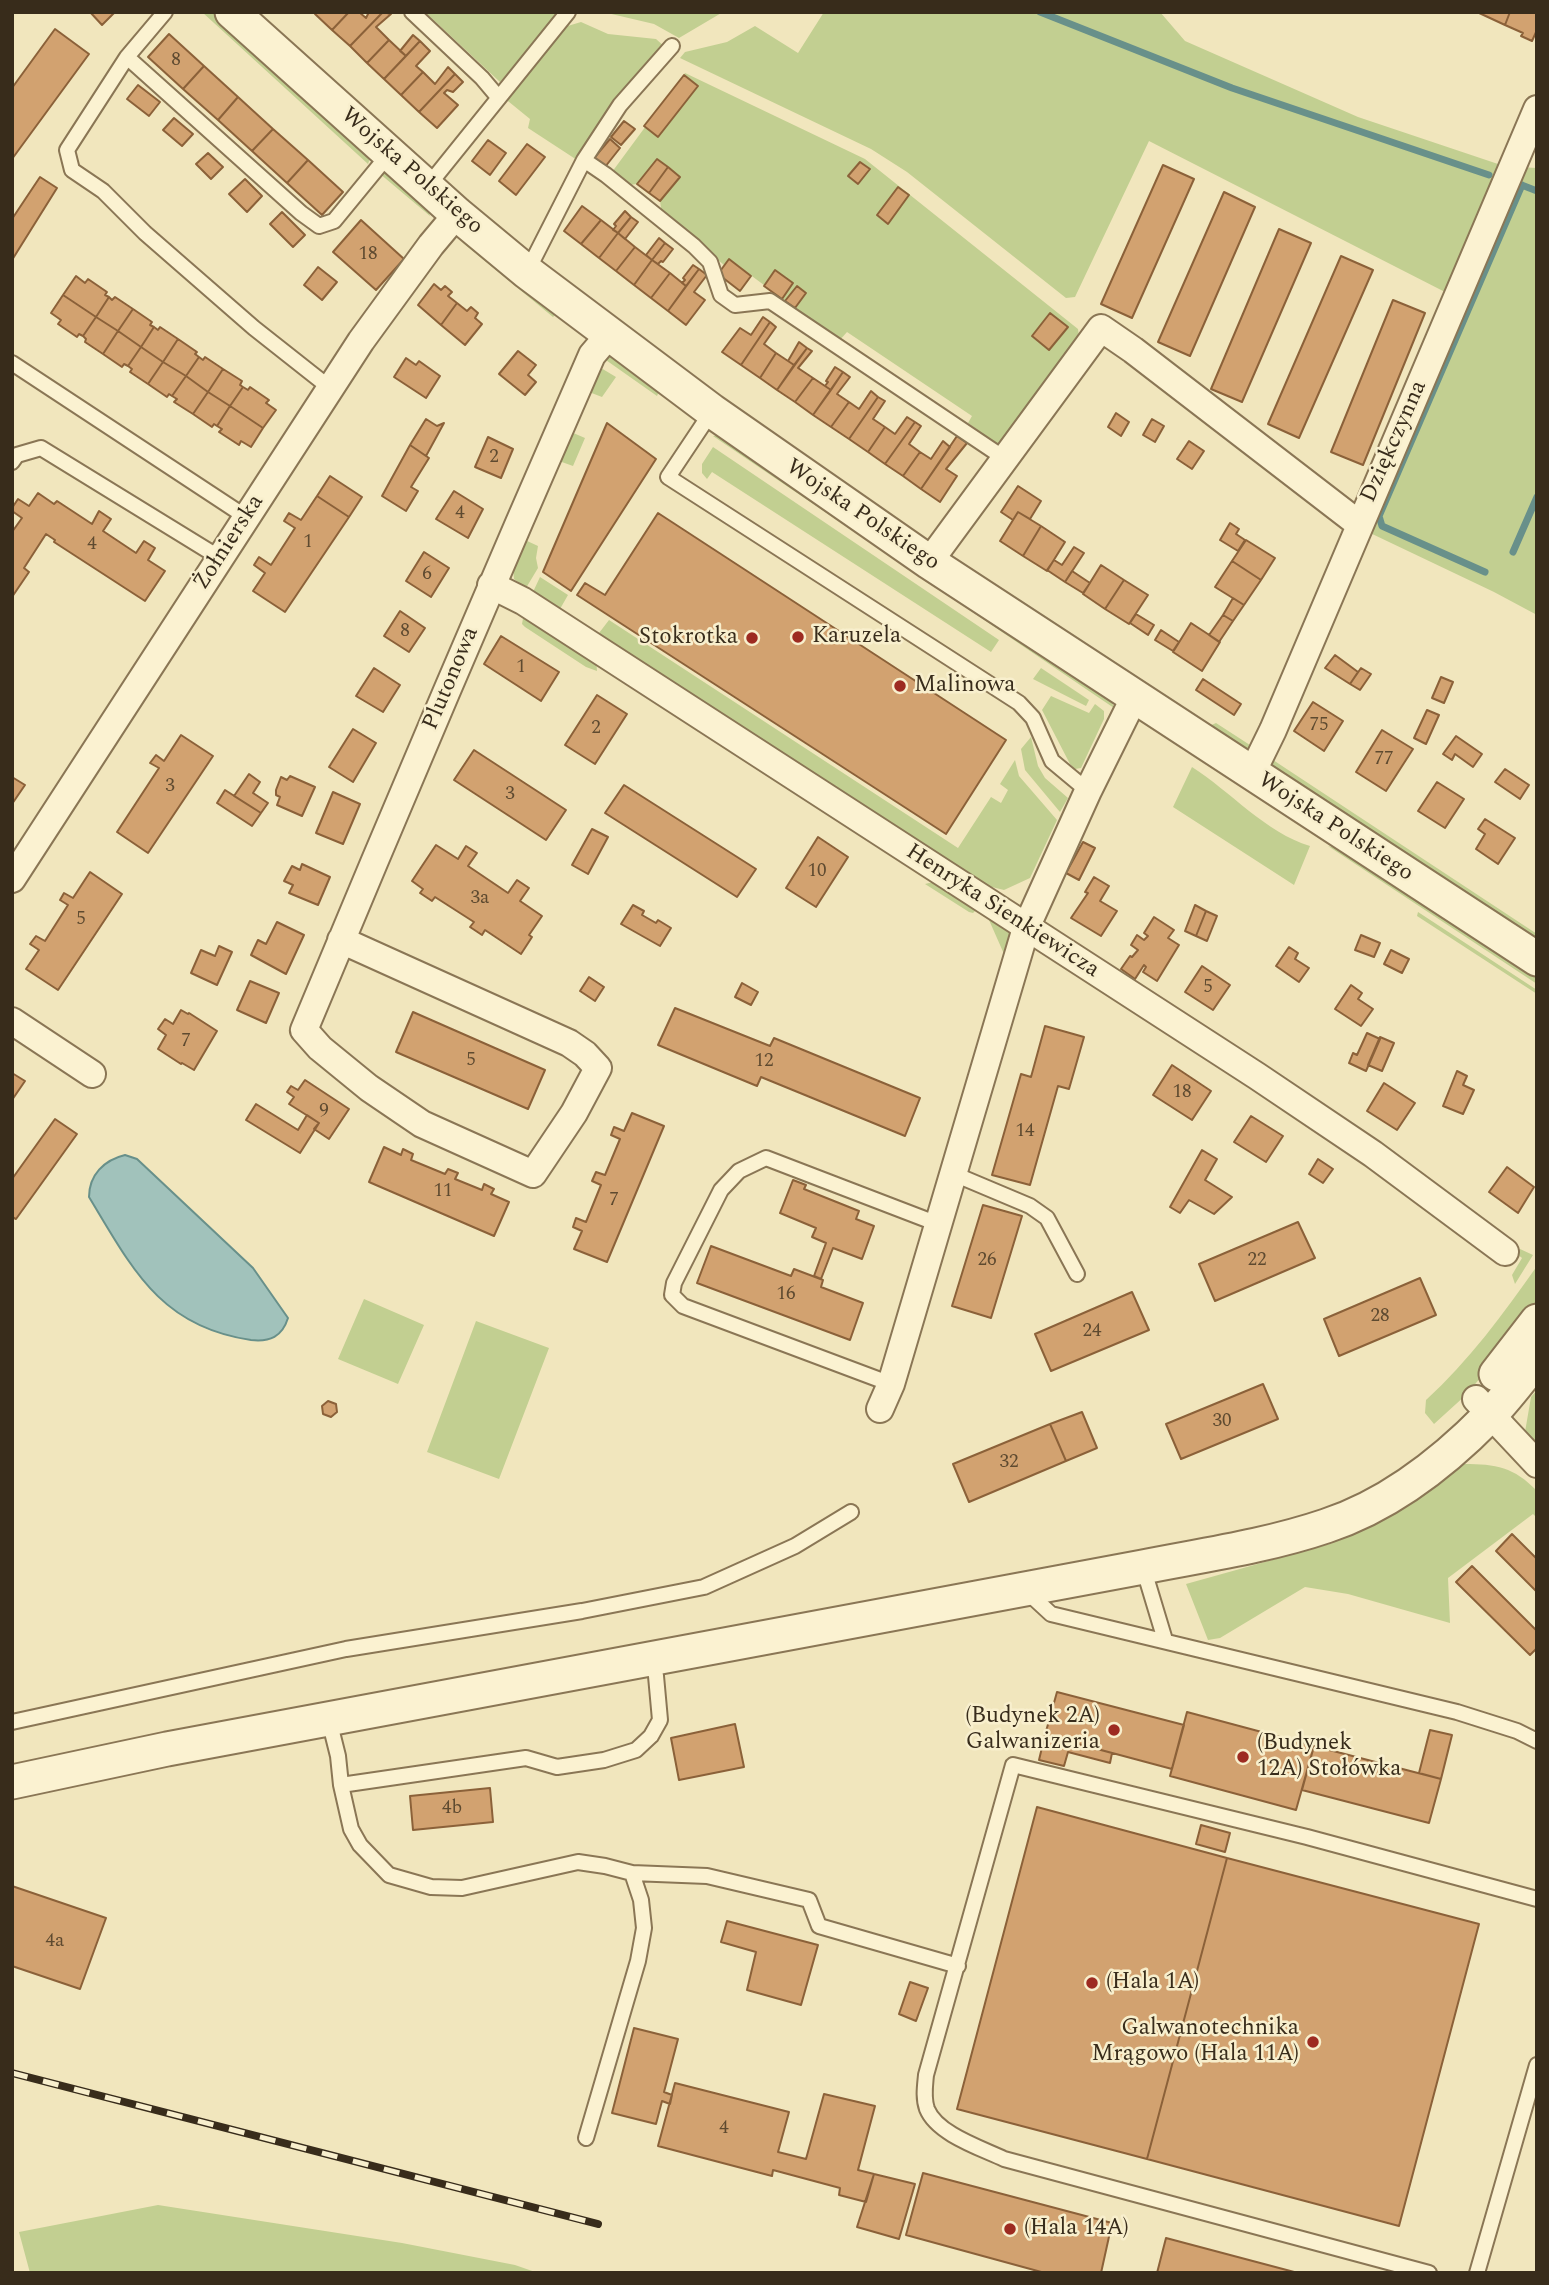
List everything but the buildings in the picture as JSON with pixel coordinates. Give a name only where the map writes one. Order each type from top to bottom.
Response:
[{"type":"street","name":"Wojska Polskiego","points":[[232,12],[457,214],[527,272],[712,411],[929,562],[1537,959]]},
{"type":"street","name":"Dziękczynna","points":[[1252,773],[1273,730],[1537,109]]},
{"type":"street","name":"Żołnierska","points":[[14,871],[330,388],[423,255],[457,214]]},
{"type":"street","points":[[929,562],[1101,328],[1359,524]]},
{"type":"street","name":"Plutonowa","points":[[341,940],[569,1043],[598,1068],[574,1113],[533,1174],[422,1124],[369,1088],[320,1048],[304,1030],[341,940],[491,585],[592,355],[609,335]]},
{"type":"street","name":"Henryka Sienkiewicza","points":[[491,585],[523,601],[1373,1154],[1505,1252]]},
{"type":"street","points":[[880,1409],[891,1384],[1026,928],[1088,791],[1135,696]]},
{"type":"street","points":[[12,1021],[92,1074]]},
{"type":"street","points":[[12,1782],[167,1749],[1143,1567],[1257,1544],[1327,1526],[1368,1509],[1446,1455],[1483,1406],[1537,1321]]},
{"type":"street","points":[[1483,1406],[1537,1359]]},
{"type":"street","points":[[1483,1406],[1537,1464]]},
{"type":"lane","points":[[165,12],[127,57],[67,150],[72,170],[103,191],[145,233],[254,328],[330,388]]},
{"type":"lane","points":[[411,12],[482,78],[498,97]]},
{"type":"lane","points":[[427,187],[568,12]]},
{"type":"lane","points":[[527,272],[584,160],[620,105],[672,46]]},
{"type":"lane","points":[[127,57],[319,226],[334,220],[389,154]]},
{"type":"lane","points":[[584,160],[694,246],[710,262],[722,295],[735,305],[770,301],[1004,458]]},
{"type":"lane","points":[[12,363],[246,517]]},
{"type":"lane","points":[[712,411],[667,477],[1019,703],[1032,718],[1052,761],[1088,791]]},
{"type":"lane","points":[[12,462],[17,455],[41,448],[220,558]]},
{"type":"lane","points":[[891,1384],[683,1306],[672,1294],[674,1283],[721,1190],[739,1171],[766,1158],[938,1224]]},
{"type":"lane","points":[[954,1174],[1030,1206],[1046,1218],[1077,1274]]},
{"type":"lane","points":[[12,1722],[346,1649],[556,1615],[704,1587],[795,1546],[851,1512]]},
{"type":"lane","points":[[1143,1567],[1165,1640]]},
{"type":"lane","points":[[1024,1589],[1051,1614],[1457,1712],[1517,1731],[1537,1741]]},
{"type":"lane","points":[[341,1785],[526,1758],[557,1767],[604,1760],[636,1750],[651,1736],[660,1720],[652,1660]]},
{"type":"lane","points":[[329,1720],[351,1829],[360,1845],[389,1875],[431,1887],[462,1888],[578,1862],[632,1873],[707,1876],[809,1900],[819,1926],[957,1966]]},
{"type":"lane","points":[[1429,2273],[1004,2159],[943,2129],[934,2121],[926,2108],[926,2076],[1013,1765],[1307,1837],[1537,1899]]},
{"type":"lane","points":[[586,2138],[638,1961],[644,1928],[641,1900],[632,1873]]},
{"type":"lane","points":[[1477,2273],[1537,2065]]},
{"type":"green space","points":[[202,12],[215,12],[371,156],[368,164]]},
{"type":"green space","points":[[425,12],[556,12],[557,15],[500,82]]},
{"type":"green space","points":[[603,12],[723,12],[679,38],[654,24]]},
{"type":"green space","points":[[824,12],[1160,12],[1185,41],[1358,117],[1498,164],[1445,292],[1149,141],[1075,297],[1066,298],[907,172],[871,149],[680,58],[685,52],[727,42],[755,26],[798,53]]},
{"type":"green space","points":[[581,22],[608,34],[656,39],[665,47],[606,115],[577,160],[528,128],[530,119],[503,97],[561,28]]},
{"type":"green space","points":[[685,73],[865,159],[1078,329],[1080,344],[1001,447],[968,423],[972,416],[847,332],[839,341],[729,259],[724,265],[662,214],[660,201],[637,184],[628,185],[612,172]]},
{"type":"green space","points":[[1518,167],[1537,168],[1537,615],[1368,532]]},
{"type":"green space","points":[[386,169],[427,207],[430,216],[379,173]]},
{"type":"green space","points":[[463,243],[470,244],[558,312],[553,317]]},
{"type":"green space","points":[[612,357],[660,389],[657,396],[603,358]]},
{"type":"green space","points":[[596,365],[616,377],[602,397],[589,392]]},
{"type":"green space","points":[[571,432],[585,438],[573,466],[559,461]]},
{"type":"green space","points":[[719,435],[1111,699],[1114,708],[713,436]]},
{"type":"green space","points":[[713,447],[999,640],[991,652],[712,472],[707,479],[702,473],[702,464]]},
{"type":"green space","points":[[525,540],[538,546],[538,568],[526,588],[514,579],[513,567]]},
{"type":"green space","points":[[540,577],[568,595],[560,609],[533,592]]},
{"type":"green space","points":[[524,613],[596,659],[597,671],[586,667],[525,627],[522,624]]},
{"type":"green space","points":[[609,620],[958,848],[991,797],[1001,803],[1008,790],[1000,784],[1015,760],[1019,776],[1057,820],[1030,878],[1004,890],[992,887],[989,892],[596,637]]},
{"type":"green space","points":[[1041,668],[1089,700],[1086,706],[1033,679]]},
{"type":"green space","points":[[1051,696],[1089,713],[1095,704],[1104,711],[1104,719],[1081,768],[1075,769],[1070,764],[1042,710]]},
{"type":"green space","points":[[1216,723],[1253,747],[1245,749],[1207,727]]},
{"type":"green space","points":[[1031,737],[1038,766],[1045,778],[1068,798],[1060,812],[1025,770],[1021,749]]},
{"type":"green space","points":[[1270,758],[1537,934],[1537,944],[1270,767]]},
{"type":"green space","points":[[1192,767],[1263,822],[1310,846],[1294,885],[1173,807]]},
{"type":"green space","points":[[1328,846],[1349,852],[1537,976],[1537,984]]},
{"type":"green space","points":[[937,881],[978,908],[973,913],[969,912],[925,884]]},
{"type":"green space","points":[[1418,912],[1537,990],[1537,994],[1417,916]]},
{"type":"green space","points":[[991,916],[1011,935],[1008,963],[989,920]]},
{"type":"green space","points":[[1520,1249],[1533,1255],[1515,1284],[1512,1275],[1522,1258],[1517,1254]]},
{"type":"green space","points":[[1537,1266],[1537,1301],[1517,1333],[1467,1394],[1434,1424],[1425,1413],[1426,1400],[1471,1353]]},
{"type":"green space","points":[[364,1299],[424,1325],[398,1384],[338,1359]]},
{"type":"green space","points":[[476,1321],[549,1348],[499,1479],[427,1452]]},
{"type":"green space","points":[[1537,1390],[1537,1446],[1525,1432],[1531,1397]]},
{"type":"green space","points":[[1464,1464],[1504,1468],[1529,1483],[1537,1491],[1537,1518],[1533,1514],[1448,1578],[1450,1623],[1348,1594],[1305,1587],[1220,1638],[1208,1640],[1186,1584],[1333,1543],[1346,1534],[1402,1508]]},
{"type":"green space","points":[[158,2205],[402,2243],[515,2265],[538,2273],[30,2273],[19,2232]]},
{"type":"water","points":[[125,1155],[137,1159],[253,1268],[288,1318],[279,1334],[269,1339],[251,1340],[220,1333],[193,1322],[171,1308],[152,1290],[135,1270],[89,1197],[92,1182],[99,1170],[117,1157]]},
{"type":"waterway","points":[[1040,12],[1232,88],[1489,175]]},
{"type":"waterway","points":[[1519,184],[1537,191]]},
{"type":"waterway","points":[[1485,572],[1382,526],[1379,516],[1522,185]]},
{"type":"waterway","points":[[1513,552],[1537,497]]},
{"type":"railway","points":[[12,2073],[598,2224]]},
{"type":"place","name":"Karuzela","points":[[798,637]]},
{"type":"place","name":"Stokrotka","points":[[752,638]]},
{"type":"place","name":"Malinowa","points":[[900,686]]},
{"type":"place","name":"(Budynek 2A) Galwanizeria","points":[[1114,1730]]},
{"type":"place","name":"(Budynek 12A) Stołówka","points":[[1243,1757]]},
{"type":"place","name":"(Hala 1A)","points":[[1092,1983]]},
{"type":"place","name":"Galwanotechnika Mrągowo (Hala 11A)","points":[[1313,2042]]},
{"type":"place","name":"(Hala 14A)","points":[[1010,2229]]}]
